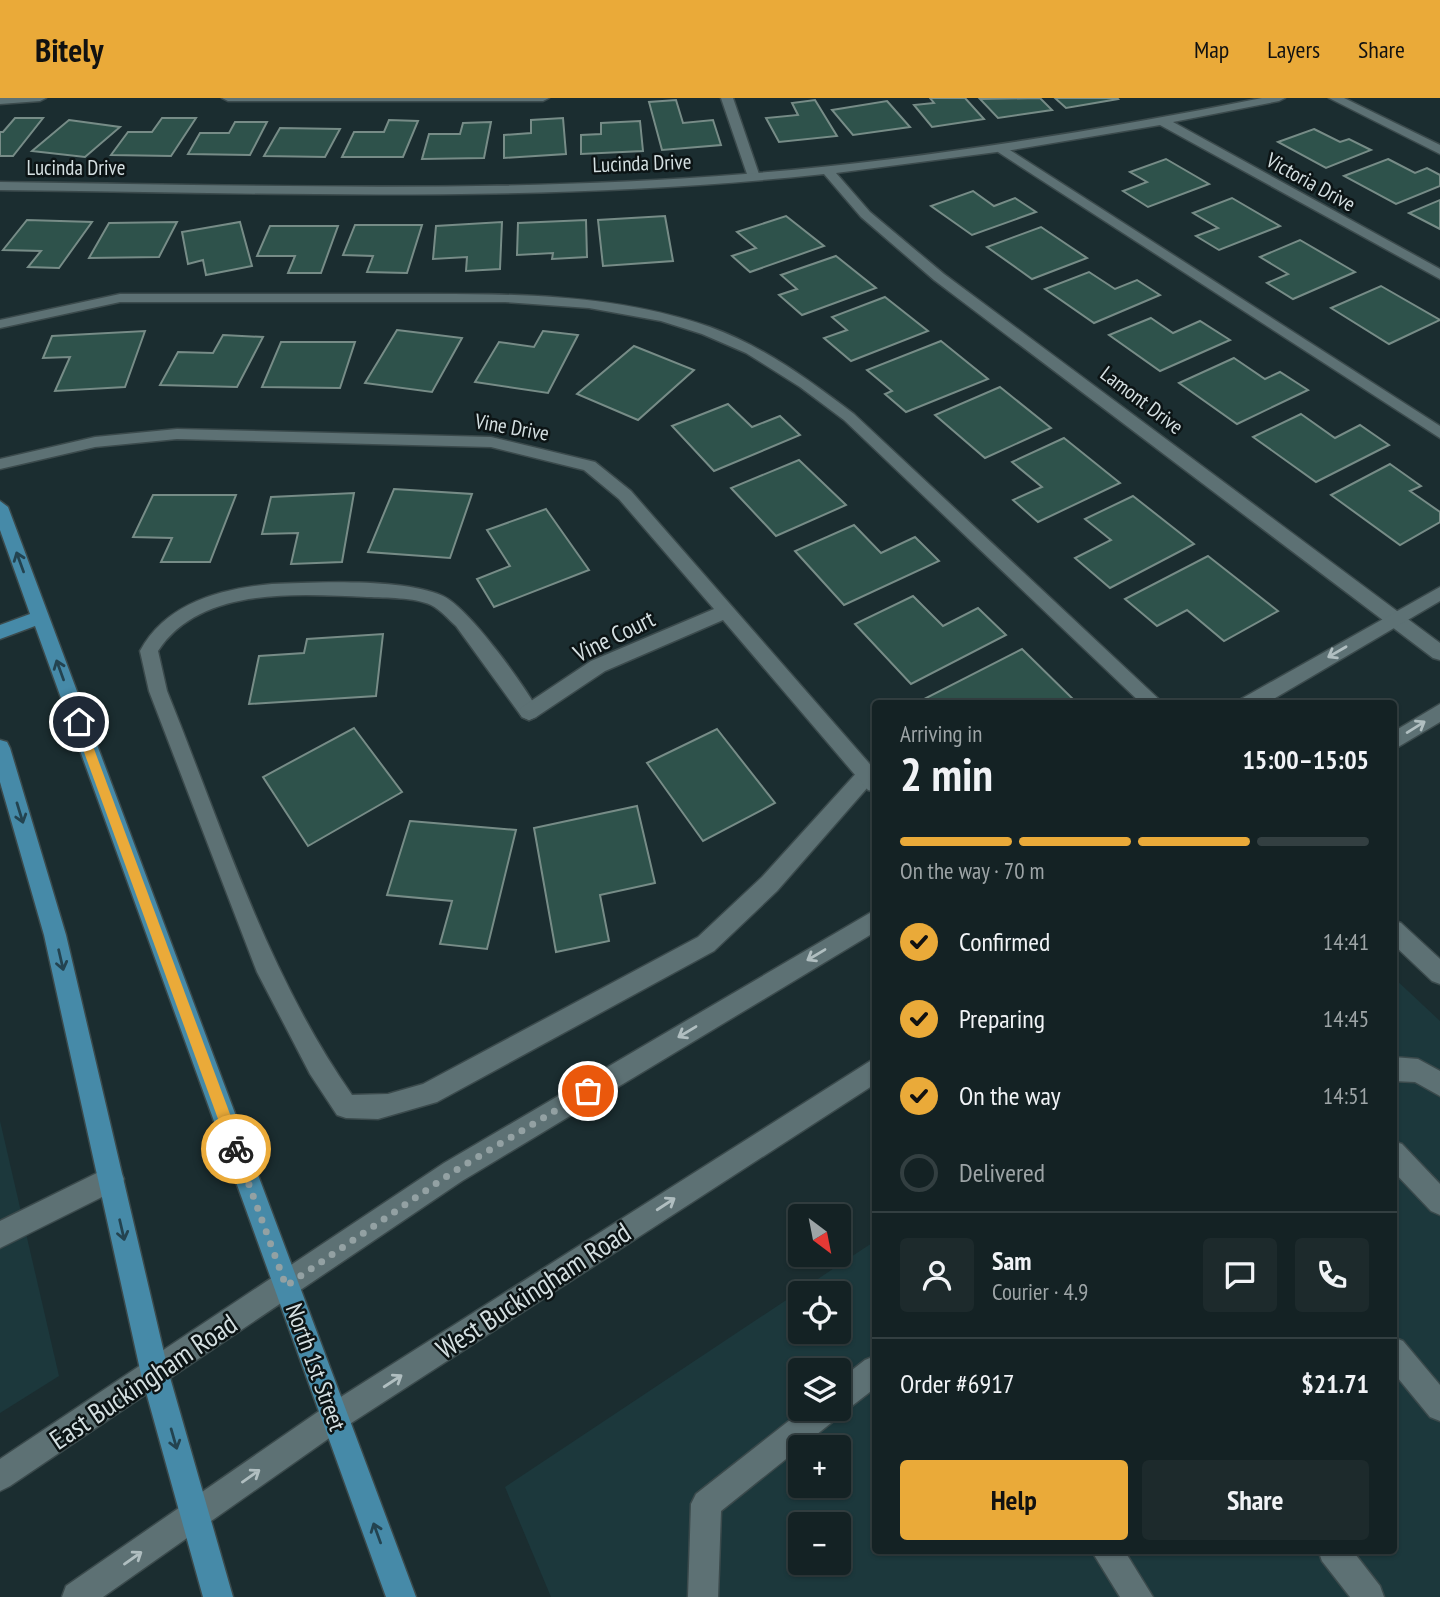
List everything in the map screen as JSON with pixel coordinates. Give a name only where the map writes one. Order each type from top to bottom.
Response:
[{"type":"main road","name":"North 1st Street","points":[[0,507],[401,1597]]},
{"type":"main road","points":[[0,632],[40,617]]},
{"type":"main road","points":[[0,748],[55,935],[155,1374],[218,1597]]},
{"type":"street","points":[[0,101],[40,98]]},
{"type":"street","points":[[228,98],[543,98]]},
{"type":"street","points":[[726,98],[754,177]]},
{"type":"street","name":"Lucinda Drive","points":[[0,186],[408,190],[754,177],[828,171],[1002,149],[1163,122],[1279,98]]},
{"type":"street","points":[[1335,98],[1440,150]]},
{"type":"street","name":"Victoria Drive","points":[[1163,122],[1440,275]]},
{"type":"street","points":[[1002,149],[1440,433]]},
{"type":"street","name":"Lamont Drive","points":[[828,171],[844,194],[868,218],[939,277],[1440,653]]},
{"type":"street","points":[[0,324],[120,298],[505,298],[589,304],[664,317],[708,331],[751,350],[805,384],[849,417],[1151,700]]},
{"type":"street","name":"Vine Drive","points":[[0,464],[95,442],[177,434],[491,442],[589,466],[625,495],[871,779]]},
{"type":"street","name":"Vine Court","points":[[725,612],[598,666],[529,712],[458,617],[437,601],[420,595],[371,591],[259,592],[221,601],[179,617],[160,632],[149,651],[158,691],[268,972],[317,1066],[346,1106],[373,1109],[393,1107],[428,1094],[706,944],[737,918],[871,779]]},
{"type":"street","points":[[1255,700],[1440,593]]},
{"type":"street","points":[[1397,739],[1440,712]]},
{"type":"street","points":[[286,1286],[453,1172],[872,922]]},
{"type":"street","points":[[1397,934],[1440,974]]},
{"type":"street","points":[[1397,1069],[1418,1071],[1440,1084]]},
{"type":"street","name":"West Buckingham Road","points":[[195,1515],[335,1417],[872,1072]]},
{"type":"street","points":[[1397,1157],[1440,1202]]},
{"type":"street","points":[[0,1235],[111,1179]]},
{"type":"street","name":"East Buckingham Road","points":[[0,1476],[286,1286]]},
{"type":"street","points":[[1397,1356],[1440,1406]]},
{"type":"street","points":[[851,1389],[872,1372]]},
{"type":"street","points":[[703,1597],[706,1504],[811,1421]]},
{"type":"street","points":[[77,1597],[195,1515]]},
{"type":"street","points":[[1109,1554],[1138,1597]]},
{"type":"street","points":[[1336,1554],[1369,1597]]},
{"type":"shaded area","points":[[1397,981],[1440,1021],[1440,1597],[551,1597],[505,1487],[788,1299],[788,1344],[851,1344],[851,1281],[815,1281],[836,1267],[851,1267],[851,1257],[872,1243],[872,1554],[1397,1554]]},
{"type":"shaded area","points":[[0,1121],[59,1376],[0,1413]]},
{"type":"building","points":[[930,98],[965,98],[984,119],[932,127],[914,105],[934,103]]},
{"type":"building","points":[[1040,98],[1052,110],[998,118],[980,99]]},
{"type":"building","points":[[1055,98],[1117,98],[1118,99],[1066,108]]},
{"type":"building","points":[[676,100],[683,123],[713,120],[721,145],[662,150],[649,102]]},
{"type":"building","points":[[815,100],[837,136],[779,142],[766,118],[798,115],[792,103]]},
{"type":"building","points":[[887,101],[910,127],[853,135],[832,110]]},
{"type":"building","points":[[15,118],[43,118],[13,156],[0,156],[0,132]]},
{"type":"building","points":[[162,118],[196,118],[171,156],[111,155],[128,132],[152,132]]},
{"type":"building","points":[[563,118],[566,154],[504,158],[504,135],[531,133],[531,120]]},
{"type":"building","points":[[69,120],[120,127],[85,157],[32,151]]},
{"type":"building","points":[[389,120],[418,121],[403,157],[342,157],[354,132],[384,132]]},
{"type":"building","points":[[640,121],[643,151],[581,154],[581,135],[601,134],[601,123]]},
{"type":"building","points":[[235,122],[267,122],[250,155],[188,154],[200,133],[229,133]]},
{"type":"building","points":[[491,122],[484,158],[422,159],[429,134],[460,134],[463,123]]},
{"type":"building","points":[[280,128],[340,129],[325,157],[264,156]]},
{"type":"building","points":[[1314,129],[1340,142],[1349,139],[1371,150],[1326,168],[1278,142]]},
{"type":"building","points":[[1166,159],[1209,184],[1148,207],[1123,191],[1147,182],[1130,172]]},
{"type":"building","points":[[1388,159],[1415,173],[1427,168],[1440,175],[1440,186],[1396,204],[1344,176]]},
{"type":"building","points":[[973,191],[994,206],[1015,198],[1036,212],[972,235],[931,206]]},
{"type":"building","points":[[1232,198],[1280,226],[1219,250],[1196,236],[1218,228],[1193,213]]},
{"type":"building","points":[[1440,200],[1440,229],[1409,213]]},
{"type":"building","points":[[665,216],[673,261],[603,266],[598,220]]},
{"type":"building","points":[[786,216],[824,246],[750,272],[732,256],[756,248],[737,232]]},
{"type":"building","points":[[27,220],[92,222],[59,268],[28,267],[41,251],[3,250]]},
{"type":"building","points":[[586,220],[587,257],[552,259],[553,253],[517,255],[518,223]]},
{"type":"building","points":[[177,222],[159,257],[89,258],[109,223]]},
{"type":"building","points":[[240,222],[252,266],[206,275],[203,260],[188,264],[182,232]]},
{"type":"building","points":[[502,222],[500,269],[466,271],[467,257],[433,259],[436,226]]},
{"type":"building","points":[[355,225],[422,225],[407,273],[367,272],[373,256],[343,255]]},
{"type":"building","points":[[270,226],[338,226],[321,273],[288,273],[295,256],[257,256]]},
{"type":"building","points":[[1041,227],[1087,258],[1032,279],[987,247]]},
{"type":"building","points":[[1300,240],[1355,272],[1293,299],[1267,283],[1288,274],[1260,257]]},
{"type":"building","points":[[836,256],[876,288],[802,315],[779,295],[797,289],[781,275]]},
{"type":"building","points":[[1089,272],[1115,289],[1137,280],[1160,295],[1094,323],[1045,289]]},
{"type":"building","points":[[1381,286],[1440,320],[1389,344],[1331,308]]},
{"type":"building","points":[[885,297],[928,331],[851,361],[824,338],[847,330],[832,317]]},
{"type":"building","points":[[1151,318],[1173,333],[1200,321],[1230,340],[1160,371],[1109,335]]},
{"type":"building","points":[[397,330],[462,338],[432,392],[365,383]]},
{"type":"building","points":[[145,331],[125,387],[55,391],[70,357],[43,358],[52,336]]},
{"type":"building","points":[[543,331],[578,335],[548,393],[475,382],[499,342],[534,347]]},
{"type":"building","points":[[223,335],[263,337],[237,387],[160,385],[178,352],[213,353]]},
{"type":"building","points":[[941,341],[988,379],[906,412],[885,394],[892,391],[867,370]]},
{"type":"building","points":[[281,342],[355,342],[340,388],[262,387]]},
{"type":"building","points":[[634,346],[694,370],[638,420],[577,394]]},
{"type":"building","points":[[1234,358],[1265,379],[1280,372],[1308,390],[1237,424],[1179,383]]},
{"type":"building","points":[[1000,387],[1051,428],[985,458],[935,415]]},
{"type":"building","points":[[728,404],[752,427],[780,416],[800,435],[714,471],[672,426]]},
{"type":"building","points":[[1301,414],[1335,438],[1360,425],[1389,445],[1316,482],[1253,437]]},
{"type":"building","points":[[1064,438],[1120,483],[1038,522],[1013,500],[1042,487],[1012,462]]},
{"type":"building","points":[[799,460],[846,505],[776,536],[731,488]]},
{"type":"building","points":[[1390,464],[1421,486],[1410,491],[1440,512],[1440,522],[1400,545],[1331,495]]},
{"type":"building","points":[[394,489],[472,494],[450,558],[368,552]]},
{"type":"building","points":[[354,493],[342,562],[291,564],[298,533],[262,534],[271,497]]},
{"type":"building","points":[[153,495],[236,495],[210,562],[161,562],[172,538],[133,537]]},
{"type":"building","points":[[1133,496],[1194,544],[1110,588],[1075,558],[1111,540],[1085,519]]},
{"type":"building","points":[[546,509],[589,570],[494,607],[477,579],[510,566],[487,530]]},
{"type":"building","points":[[854,525],[881,553],[915,537],[939,561],[844,605],[795,551]]},
{"type":"building","points":[[1208,556],[1278,611],[1224,641],[1187,610],[1157,626],[1125,599]]},
{"type":"building","points":[[913,596],[943,626],[978,608],[1006,635],[911,684],[855,624]]},
{"type":"building","points":[[383,634],[376,696],[249,704],[259,656],[304,653],[307,639]]},
{"type":"building","points":[[1022,649],[1074,700],[925,700]]},
{"type":"building","points":[[354,728],[402,792],[308,846],[263,777]]},
{"type":"building","points":[[717,729],[775,803],[703,841],[647,763]]},
{"type":"building","points":[[637,806],[655,883],[600,895],[609,941],[556,952],[534,828]]},
{"type":"building","points":[[410,821],[516,830],[487,949],[440,944],[452,901],[387,895]]},
{"type":"way so far","points":[[236,1149],[286,1286],[453,1172],[588,1091]]},
{"type":"route","points":[[79,722],[236,1149]]}]
